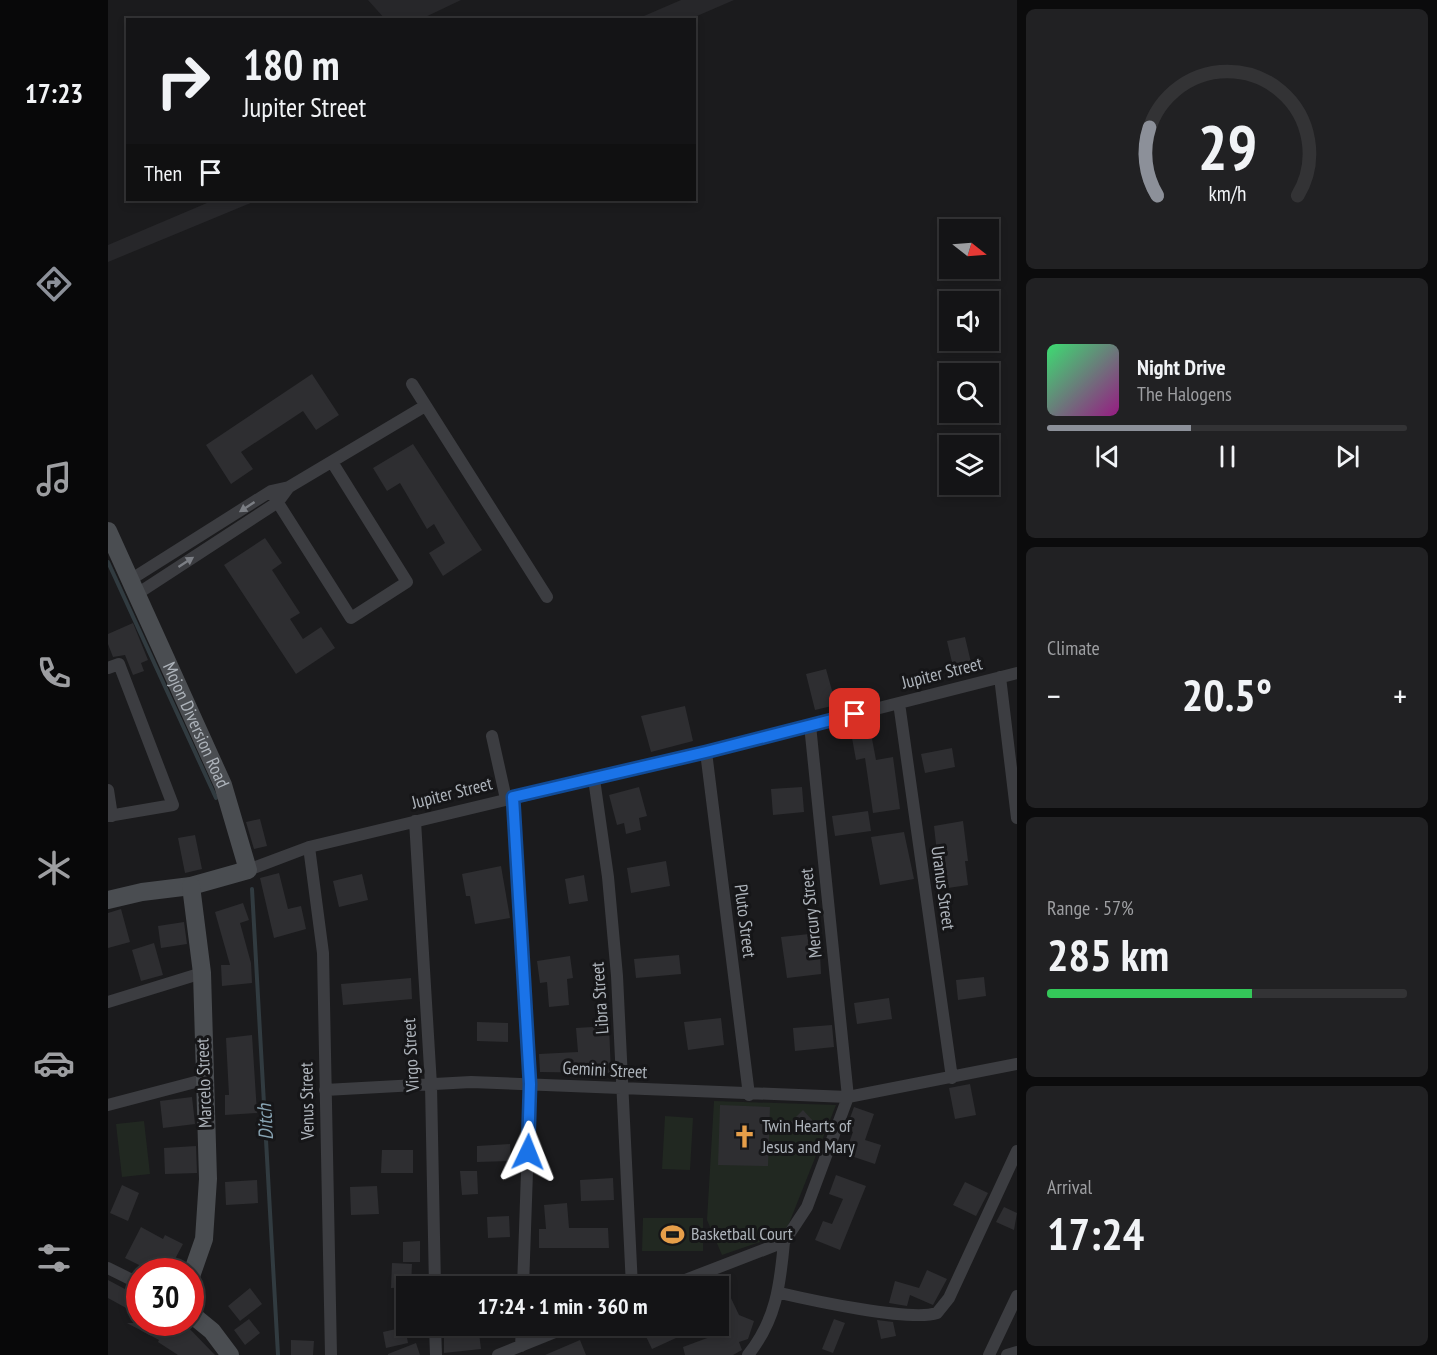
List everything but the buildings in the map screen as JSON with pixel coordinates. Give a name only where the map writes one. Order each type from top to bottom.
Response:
[{"type":"street","points":[[412,384],[547,597]]},
{"type":"street","points":[[134,587],[289,487],[426,406]]},
{"type":"street","points":[[274,497],[351,618],[407,582],[332,462]]},
{"type":"street","name":"Mojon Diversion Road","points":[[108,531],[224,785],[248,870]]},
{"type":"street","points":[[108,668],[119,664],[173,805],[110,816],[108,790]]},
{"type":"street","name":"Jupiter Street","points":[[248,870],[309,847],[706,752],[1017,673]]},
{"type":"street","points":[[1000,677],[1017,818]]},
{"type":"street","name":"Uranus Street","points":[[899,703],[952,1078]]},
{"type":"street","name":"Mercury Street","points":[[810,725],[848,1097]]},
{"type":"street","points":[[492,735],[510,798],[530,1084],[523,1276]]},
{"type":"street","name":"Pluto Street","points":[[706,752],[748,1095]]},
{"type":"street","name":"Libra Street","points":[[594,779],[614,943],[632,1276]]},
{"type":"street","name":"Virgo Street","points":[[415,821],[431,1085],[435,1276]]},
{"type":"street","name":"Venus Street","points":[[309,847],[323,953],[331,1355]]},
{"type":"street","points":[[108,900],[142,892],[192,886],[248,870]]},
{"type":"street","name":"Marcelo Street","points":[[192,886],[202,973],[203,1080],[208,1179],[204,1239],[197,1258]]},
{"type":"street","points":[[108,1002],[202,973]]},
{"type":"street","name":"Gemini Street","points":[[325,1090],[471,1082],[748,1095],[848,1097],[1017,1064]]},
{"type":"street","points":[[108,1105],[203,1080]]},
{"type":"street","points":[[748,1355],[759,1342],[780,1293],[784,1242],[807,1207],[848,1097]]},
{"type":"street","points":[[780,1293],[828,1304],[921,1316],[937,1313],[949,1298],[1017,1151]]},
{"type":"street","points":[[696,1276],[784,1242]]},
{"type":"street","points":[[108,1268],[126,1277]]},
{"type":"street","points":[[989,1355],[1017,1296]]},
{"type":"street","points":[[204,1324],[212,1331],[230,1355]]},
{"type":"street","points":[[435,1336],[436,1355]]},
{"type":"street","points":[[521,1346],[522,1336]]},
{"type":"street","points":[[498,1355],[546,1336]]},
{"type":"shaded area","points":[[368,0],[461,0],[423,18],[384,18]]},
{"type":"shaded area","points":[[681,0],[734,0],[692,18],[639,18]]},
{"type":"shaded area","points":[[212,201],[256,201],[108,262],[108,245]]},
{"type":"shaded area","points":[[714,1101],[836,1105],[788,1226],[777,1236],[722,1255],[707,1220]]},
{"type":"shaded area","points":[[665,1116],[693,1118],[690,1170],[662,1169]]},
{"type":"shaded area","points":[[144,1121],[150,1174],[122,1177],[116,1124]]},
{"type":"shaded area","name":"Basketball Court","points":[[643,1218],[703,1218],[703,1251],[642,1251]]},
{"type":"waterway","points":[[108,562],[216,798]]},
{"type":"waterway","name":"Ditch","points":[[252,889],[278,1355]]},
{"type":"place","name":"Twin Hearts of Jesus and Mary","points":[[744,1136]]},
{"type":"place","name":"Basketball Court","points":[[673,1234]]},
{"type":"route","points":[[528,1152],[530,1084],[513,797],[855,714]]}]
